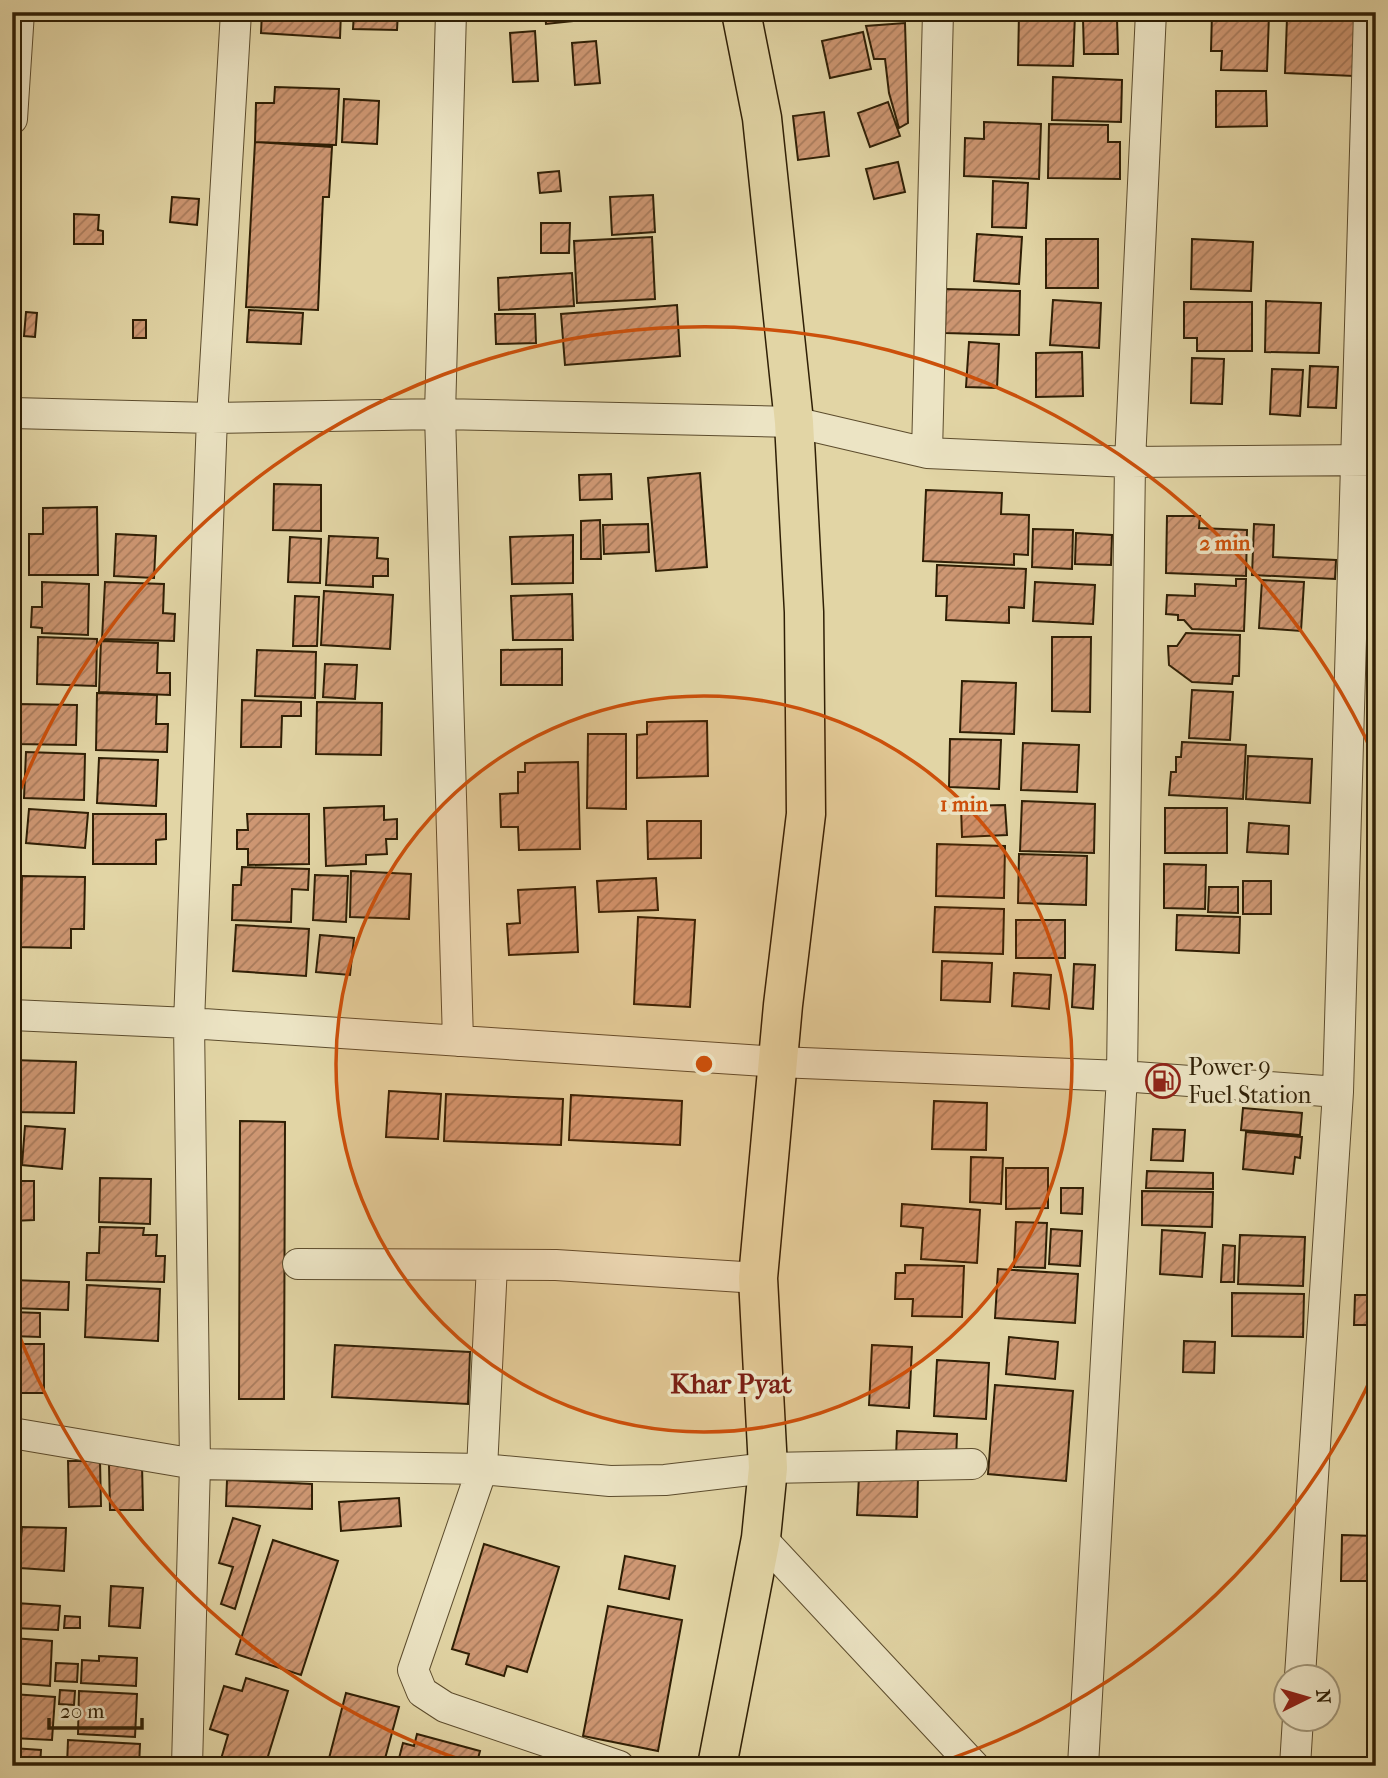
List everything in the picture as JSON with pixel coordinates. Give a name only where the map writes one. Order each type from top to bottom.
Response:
[{"type":"main road","points":[[717,1766],[761,1538],[768,1468],[758,1278],[778,1062],[806,814],[804,612],[793,422],[762,118],[741,12]]},
{"type":"street","points":[[12,119],[19,12]]},
{"type":"street","points":[[187,1766],[195,1464],[189,1023],[212,418],[236,12]]},
{"type":"street","points":[[451,12],[440,414],[458,1041]]},
{"type":"street","points":[[927,453],[938,12]]},
{"type":"street","points":[[1083,1766],[1122,1076],[1130,463],[1151,12]]},
{"type":"street","points":[[1301,1662],[1338,1092],[1366,508],[1369,12]]},
{"type":"street","points":[[12,413],[212,418],[440,414],[793,422],[927,453],[1130,463],[1366,461]]},
{"type":"street","points":[[12,1015],[189,1023],[778,1062],[1122,1076],[1338,1092]]},
{"type":"street","points":[[298,1264],[556,1265],[758,1278]]},
{"type":"street","points":[[492,1265],[482,1469],[413,1671],[422,1692],[445,1707],[619,1766]]},
{"type":"street","points":[[12,1433],[195,1464],[482,1469],[610,1481],[664,1480],[768,1468],[972,1464]]},
{"type":"street","points":[[761,1538],[974,1766]]},
{"type":"street","points":[[1295,1766],[1297,1732]]},
{"type":"building","points":[[135,12],[185,12],[184,20],[134,17]]},
{"type":"building","points":[[262,12],[341,12],[340,38],[261,33]]},
{"type":"building","points":[[354,12],[398,12],[397,30],[353,29]]},
{"type":"building","points":[[545,12],[600,12],[601,18],[546,24]]},
{"type":"building","points":[[1019,13],[1075,14],[1073,66],[1018,65]]},
{"type":"building","points":[[1212,13],[1269,15],[1267,71],[1221,70],[1222,51],[1211,51]]},
{"type":"building","points":[[1117,18],[1118,54],[1084,54],[1083,19]]},
{"type":"building","points":[[1287,18],[1356,21],[1354,76],[1285,73]]},
{"type":"building","points":[[905,23],[908,123],[899,128],[889,93],[885,59],[874,59],[866,26]]},
{"type":"building","points":[[535,31],[538,81],[513,82],[510,33]]},
{"type":"building","points":[[863,32],[871,69],[830,78],[822,41]]},
{"type":"building","points":[[596,41],[600,83],[575,85],[572,43]]},
{"type":"building","points":[[1053,77],[1122,80],[1121,122],[1052,120]]},
{"type":"building","points":[[275,87],[339,89],[336,145],[255,142],[256,103],[274,103]]},
{"type":"building","points":[[1216,91],[1266,91],[1267,126],[1216,127]]},
{"type":"building","points":[[344,99],[379,101],[377,144],[342,142]]},
{"type":"building","points":[[888,102],[900,136],[870,147],[858,113]]},
{"type":"building","points":[[824,112],[829,156],[798,160],[793,116]]},
{"type":"building","points":[[984,122],[1041,124],[1039,179],[964,176],[965,138],[984,139]]},
{"type":"building","points":[[1049,124],[1108,125],[1108,142],[1120,142],[1120,179],[1048,178]]},
{"type":"building","points":[[255,142],[332,147],[329,197],[323,197],[318,310],[246,307]]},
{"type":"building","points":[[898,162],[905,192],[874,199],[866,169]]},
{"type":"building","points":[[559,171],[561,191],[540,193],[538,173]]},
{"type":"building","points":[[993,181],[1028,183],[1026,228],[992,227]]},
{"type":"building","points":[[653,195],[655,232],[612,235],[610,197]]},
{"type":"building","points":[[172,197],[199,199],[197,225],[170,222]]},
{"type":"building","points":[[74,214],[99,215],[98,230],[103,231],[103,244],[74,244]]},
{"type":"building","points":[[541,223],[570,223],[569,253],[541,253]]},
{"type":"building","points":[[977,234],[1022,237],[1019,284],[974,281]]},
{"type":"building","points":[[652,237],[655,299],[577,303],[574,241]]},
{"type":"building","points":[[1046,239],[1098,239],[1098,288],[1046,288]]},
{"type":"building","points":[[1192,239],[1253,242],[1251,291],[1191,289]]},
{"type":"building","points":[[572,273],[574,306],[499,310],[498,278]]},
{"type":"building","points":[[946,289],[1020,291],[1019,335],[945,333]]},
{"type":"building","points":[[1053,300],[1101,303],[1099,348],[1050,345]]},
{"type":"building","points":[[1266,301],[1321,303],[1319,353],[1265,352]]},
{"type":"building","points":[[1184,302],[1252,302],[1252,351],[1197,351],[1197,338],[1184,338]]},
{"type":"building","points":[[677,305],[680,356],[565,365],[561,314]]},
{"type":"building","points":[[249,310],[303,313],[301,344],[247,342]]},
{"type":"building","points":[[26,312],[37,313],[35,337],[24,336]]},
{"type":"building","points":[[495,314],[535,314],[536,343],[496,344]]},
{"type":"building","points":[[133,320],[146,320],[146,338],[133,338]]},
{"type":"building","points":[[969,342],[999,344],[997,388],[966,387]]},
{"type":"building","points":[[1082,352],[1083,396],[1036,397],[1036,353]]},
{"type":"building","points":[[1192,358],[1224,359],[1222,404],[1191,403]]},
{"type":"building","points":[[1310,366],[1338,367],[1336,408],[1308,407]]},
{"type":"building","points":[[1272,369],[1303,370],[1300,416],[1270,414]]},
{"type":"building","points":[[700,473],[707,567],[656,571],[648,478]]},
{"type":"building","points":[[611,474],[612,499],[580,500],[579,475]]},
{"type":"building","points":[[274,484],[321,485],[321,531],[273,530]]},
{"type":"building","points":[[926,490],[1002,493],[1001,514],[1029,515],[1028,555],[1014,554],[1014,565],[923,561]]},
{"type":"building","points":[[97,507],[98,575],[29,575],[29,534],[43,534],[43,508]]},
{"type":"building","points":[[1167,516],[1200,516],[1199,528],[1247,530],[1246,576],[1166,573]]},
{"type":"building","points":[[600,520],[601,559],[581,559],[581,521]]},
{"type":"building","points":[[648,524],[649,552],[604,554],[603,525]]},
{"type":"building","points":[[1254,524],[1274,525],[1273,557],[1336,560],[1335,579],[1252,575]]},
{"type":"building","points":[[1033,529],[1073,530],[1072,569],[1032,567]]},
{"type":"building","points":[[1076,533],[1112,535],[1111,565],[1075,564]]},
{"type":"building","points":[[116,534],[156,536],[154,578],[114,576]]},
{"type":"building","points":[[573,535],[573,583],[512,584],[510,537]]},
{"type":"building","points":[[329,536],[378,538],[377,558],[388,559],[388,576],[373,576],[373,587],[326,585]]},
{"type":"building","points":[[290,537],[321,539],[320,583],[288,582]]},
{"type":"building","points":[[937,565],[1026,569],[1024,608],[1009,607],[1009,623],[946,620],[947,596],[936,596]]},
{"type":"building","points":[[1236,579],[1246,579],[1244,631],[1192,629],[1184,620],[1178,620],[1178,615],[1166,614],[1167,595],[1195,596],[1195,584],[1236,586]]},
{"type":"building","points":[[1262,580],[1304,582],[1301,631],[1259,628]]},
{"type":"building","points":[[42,582],[89,584],[88,635],[42,633],[42,628],[31,627],[32,607],[42,607]]},
{"type":"building","points":[[105,582],[164,584],[163,613],[175,614],[174,641],[102,639]]},
{"type":"building","points":[[1035,582],[1095,585],[1093,624],[1033,621]]},
{"type":"building","points":[[324,591],[393,595],[390,649],[321,645]]},
{"type":"building","points":[[572,594],[573,640],[513,640],[511,596]]},
{"type":"building","points":[[295,596],[319,597],[317,646],[293,646]]},
{"type":"building","points":[[1186,633],[1240,635],[1239,676],[1233,676],[1232,684],[1192,682],[1169,665],[1168,646],[1177,646]]},
{"type":"building","points":[[38,637],[97,639],[96,686],[37,684]]},
{"type":"building","points":[[1052,637],[1091,637],[1090,712],[1052,711]]},
{"type":"building","points":[[101,641],[158,643],[157,673],[170,673],[170,695],[99,692]]},
{"type":"building","points":[[562,649],[562,685],[501,685],[501,650]]},
{"type":"building","points":[[257,650],[316,652],[315,698],[255,696]]},
{"type":"building","points":[[325,664],[357,665],[355,699],[323,697]]},
{"type":"building","points":[[962,681],[1016,683],[1014,734],[960,732]]},
{"type":"building","points":[[1192,690],[1233,692],[1230,740],[1189,738]]},
{"type":"building","points":[[97,693],[157,695],[156,724],[168,724],[167,752],[96,750]]},
{"type":"building","points":[[242,700],[301,702],[301,716],[282,716],[281,747],[241,747]]},
{"type":"building","points":[[317,702],[382,703],[381,755],[316,754]]},
{"type":"building","points":[[18,704],[77,705],[76,745],[16,744]]},
{"type":"building","points":[[707,721],[708,776],[637,778],[637,735],[647,734],[647,722]]},
{"type":"building","points":[[588,734],[626,734],[626,809],[587,808]]},
{"type":"building","points":[[950,739],[1001,740],[999,789],[949,787]]},
{"type":"building","points":[[1182,742],[1246,745],[1243,799],[1169,795],[1171,772],[1176,772],[1176,757],[1181,757]]},
{"type":"building","points":[[1023,743],[1079,745],[1077,792],[1021,790]]},
{"type":"building","points":[[26,752],[85,754],[84,800],[24,798]]},
{"type":"building","points":[[1248,756],[1312,759],[1310,803],[1246,799]]},
{"type":"building","points":[[99,758],[158,760],[156,806],[97,803]]},
{"type":"building","points":[[578,762],[580,849],[519,850],[518,827],[501,827],[500,794],[518,793],[518,772],[525,772],[525,763]]},
{"type":"building","points":[[1022,801],[1095,804],[1094,853],[1020,851]]},
{"type":"building","points":[[1005,805],[1007,835],[962,837],[961,806]]},
{"type":"building","points":[[384,806],[384,820],[397,819],[397,839],[386,839],[387,854],[366,855],[366,864],[326,866],[324,808]]},
{"type":"building","points":[[1165,808],[1227,808],[1227,853],[1165,853]]},
{"type":"building","points":[[29,809],[88,813],[85,848],[26,843]]},
{"type":"building","points":[[93,814],[166,814],[166,839],[156,840],[156,864],[93,864]]},
{"type":"building","points":[[247,814],[309,814],[309,864],[248,865],[248,849],[237,849],[237,830],[248,830]]},
{"type":"building","points":[[647,821],[701,821],[701,858],[648,859]]},
{"type":"building","points":[[1249,823],[1289,826],[1288,854],[1247,852]]},
{"type":"building","points":[[937,844],[1005,846],[1004,898],[936,896]]},
{"type":"building","points":[[1019,854],[1087,856],[1086,905],[1018,903]]},
{"type":"building","points":[[1164,864],[1206,865],[1205,909],[1164,908]]},
{"type":"building","points":[[242,867],[309,869],[308,890],[292,889],[291,922],[232,920],[233,885],[241,885]]},
{"type":"building","points":[[351,871],[411,874],[409,919],[350,917]]},
{"type":"building","points":[[315,875],[348,876],[346,922],[313,920]]},
{"type":"building","points":[[22,876],[85,877],[84,929],[71,929],[71,948],[12,947],[12,923],[21,923]]},
{"type":"building","points":[[656,878],[658,910],[599,912],[597,881]]},
{"type":"building","points":[[1243,881],[1271,881],[1271,914],[1243,914]]},
{"type":"building","points":[[575,887],[578,952],[509,955],[507,924],[520,923],[518,890]]},
{"type":"building","points":[[1209,887],[1238,887],[1238,913],[1208,912]]},
{"type":"building","points":[[935,907],[1004,909],[1003,954],[933,952]]},
{"type":"building","points":[[1177,915],[1240,917],[1239,953],[1176,950]]},
{"type":"building","points":[[638,917],[695,920],[690,1007],[634,1004]]},
{"type":"building","points":[[1016,920],[1065,920],[1065,958],[1016,958]]},
{"type":"building","points":[[236,925],[309,929],[306,976],[233,971]]},
{"type":"building","points":[[320,935],[354,938],[350,975],[316,972]]},
{"type":"building","points":[[942,961],[992,963],[990,1002],[941,1000]]},
{"type":"building","points":[[1074,964],[1095,965],[1093,1009],[1072,1007]]},
{"type":"building","points":[[1014,973],[1051,975],[1049,1009],[1012,1006]]},
{"type":"building","points":[[12,1060],[76,1062],[74,1113],[12,1112]]},
{"type":"building","points":[[389,1091],[441,1094],[438,1139],[386,1137]]},
{"type":"building","points":[[1369,1092],[1376,1092],[1376,1132],[1367,1131]]},
{"type":"building","points":[[446,1094],[563,1099],[561,1145],[444,1141]]},
{"type":"building","points":[[571,1095],[682,1101],[680,1145],[569,1140]]},
{"type":"building","points":[[934,1101],[987,1103],[986,1150],[932,1149]]},
{"type":"building","points":[[1243,1108],[1302,1113],[1300,1135],[1241,1130]]},
{"type":"building","points":[[240,1121],[285,1122],[284,1399],[239,1399]]},
{"type":"building","points":[[25,1126],[65,1129],[62,1169],[22,1165]]},
{"type":"building","points":[[1153,1129],[1185,1130],[1183,1161],[1151,1160]]},
{"type":"building","points":[[1246,1132],[1302,1137],[1300,1158],[1295,1157],[1293,1174],[1243,1169]]},
{"type":"building","points":[[971,1157],[1003,1158],[1001,1204],[970,1202]]},
{"type":"building","points":[[1006,1168],[1048,1168],[1048,1208],[1006,1209]]},
{"type":"building","points":[[1147,1171],[1213,1173],[1213,1189],[1146,1188]]},
{"type":"building","points":[[100,1178],[151,1179],[150,1224],[99,1222]]},
{"type":"building","points":[[12,1181],[34,1181],[34,1220],[12,1221]]},
{"type":"building","points":[[1061,1188],[1083,1188],[1082,1214],[1061,1213]]},
{"type":"building","points":[[1142,1191],[1213,1192],[1212,1227],[1142,1225]]},
{"type":"building","points":[[902,1204],[980,1210],[977,1263],[921,1259],[923,1228],[901,1226]]},
{"type":"building","points":[[1016,1222],[1047,1223],[1045,1268],[1014,1267]]},
{"type":"building","points":[[100,1227],[144,1228],[143,1235],[157,1235],[156,1256],[165,1256],[164,1282],[86,1280],[87,1253],[99,1253]]},
{"type":"building","points":[[1051,1229],[1082,1231],[1080,1266],[1049,1264]]},
{"type":"building","points":[[1162,1230],[1205,1233],[1202,1277],[1160,1274]]},
{"type":"building","points":[[1240,1235],[1305,1237],[1303,1286],[1238,1284]]},
{"type":"building","points":[[1223,1245],[1235,1246],[1234,1282],[1221,1282]]},
{"type":"building","points":[[905,1265],[964,1266],[962,1317],[912,1316],[913,1299],[895,1299],[896,1273],[905,1273]]},
{"type":"building","points":[[998,1269],[1078,1274],[1075,1323],[995,1318]]},
{"type":"building","points":[[12,1280],[69,1282],[68,1310],[12,1308]]},
{"type":"building","points":[[87,1285],[160,1289],[158,1341],[85,1337]]},
{"type":"building","points":[[1232,1293],[1304,1294],[1303,1337],[1232,1336]]},
{"type":"building","points":[[1355,1295],[1376,1295],[1376,1325],[1354,1325]]},
{"type":"building","points":[[12,1312],[40,1313],[40,1337],[12,1336]]},
{"type":"building","points":[[1009,1337],[1058,1342],[1055,1379],[1006,1374]]},
{"type":"building","points":[[1184,1341],[1215,1342],[1214,1373],[1183,1372]]},
{"type":"building","points":[[12,1344],[44,1344],[44,1393],[12,1393]]},
{"type":"building","points":[[335,1345],[470,1352],[468,1404],[332,1397]]},
{"type":"building","points":[[872,1345],[912,1347],[909,1408],[869,1405]]},
{"type":"building","points":[[937,1360],[989,1363],[986,1419],[934,1416]]},
{"type":"building","points":[[995,1385],[1073,1391],[1066,1481],[988,1474]]},
{"type":"building","points":[[897,1431],[957,1434],[956,1460],[896,1457]]},
{"type":"building","points":[[68,1461],[100,1461],[101,1506],[69,1507]]},
{"type":"building","points":[[142,1464],[143,1510],[110,1510],[109,1465]]},
{"type":"building","points":[[12,1476],[18,1476],[17,1506],[12,1505]]},
{"type":"building","points":[[859,1476],[918,1477],[917,1517],[857,1515]]},
{"type":"building","points":[[227,1480],[312,1484],[312,1509],[226,1506]]},
{"type":"building","points":[[399,1498],[401,1526],[341,1531],[339,1502]]},
{"type":"building","points":[[233,1518],[260,1526],[235,1609],[221,1604],[233,1567],[219,1563]]},
{"type":"building","points":[[22,1527],[66,1528],[64,1571],[20,1568],[21,1557],[12,1556],[12,1538],[21,1538]]},
{"type":"building","points":[[1342,1535],[1376,1536],[1376,1581],[1341,1581]]},
{"type":"building","points":[[273,1540],[338,1561],[301,1675],[236,1654]]},
{"type":"building","points":[[484,1544],[559,1567],[527,1672],[507,1666],[504,1676],[466,1664],[469,1654],[452,1649]]},
{"type":"building","points":[[625,1556],[675,1566],[669,1599],[619,1589]]},
{"type":"building","points":[[111,1586],[143,1588],[140,1628],[109,1626]]},
{"type":"building","points":[[16,1603],[60,1606],[58,1630],[15,1628]]},
{"type":"building","points":[[608,1606],[682,1620],[658,1751],[583,1736]]},
{"type":"building","points":[[65,1616],[80,1617],[80,1628],[64,1628]]},
{"type":"building","points":[[12,1638],[52,1641],[50,1686],[12,1683]]},
{"type":"building","points":[[99,1656],[137,1658],[136,1686],[81,1683],[82,1660],[99,1661]]},
{"type":"building","points":[[56,1663],[78,1664],[77,1682],[55,1681]]},
{"type":"building","points":[[246,1678],[288,1691],[265,1766],[219,1766],[228,1735],[210,1729],[224,1686],[242,1691]]},
{"type":"building","points":[[60,1690],[75,1691],[74,1705],[59,1704]]},
{"type":"building","points":[[79,1691],[137,1694],[135,1737],[78,1734]]},
{"type":"building","points":[[346,1693],[399,1707],[383,1766],[327,1766]]},
{"type":"building","points":[[12,1694],[55,1697],[52,1740],[12,1738]]},
{"type":"building","points":[[417,1734],[480,1751],[476,1766],[397,1766],[403,1743],[414,1746]]},
{"type":"building","points":[[68,1740],[140,1744],[139,1766],[67,1766]]},
{"type":"building","points":[[12,1748],[41,1750],[40,1766],[12,1766]]},
{"type":"place","name":"Power 9 Fuel Station","points":[[1163,1081]]},
{"type":"district","name":"Khar Pyat","points":[[731,1383]]}]
